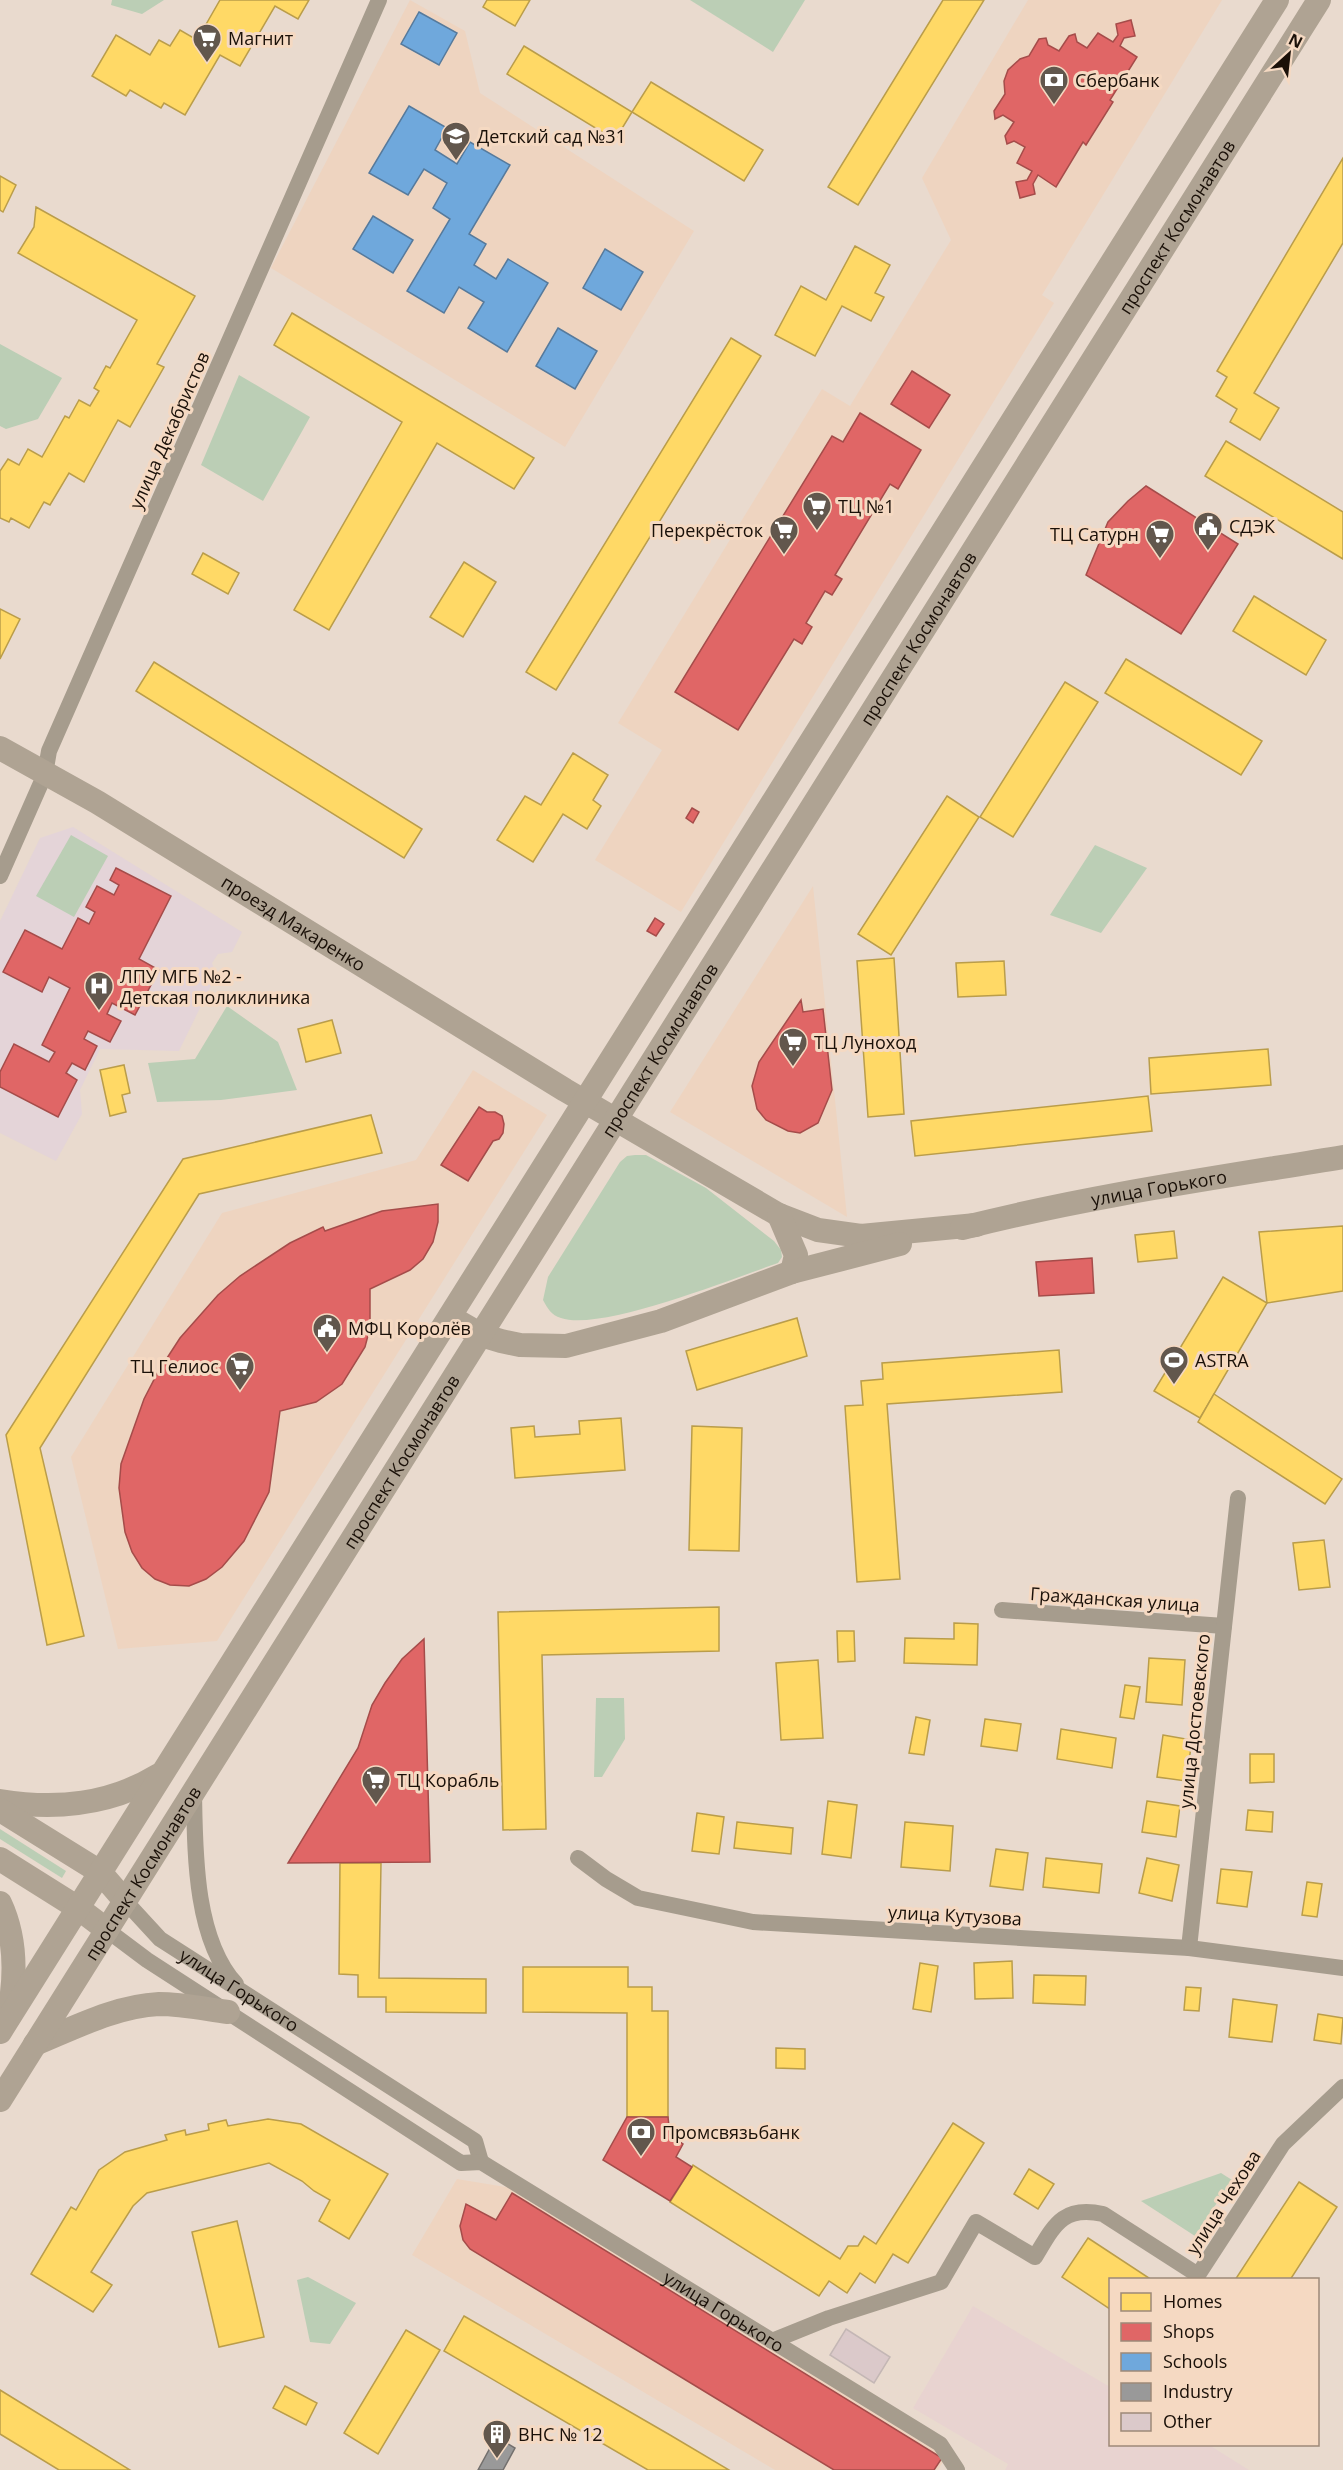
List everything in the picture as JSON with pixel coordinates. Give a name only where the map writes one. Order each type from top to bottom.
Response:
[{"type":"main road","name":"проспект Космонавтов","points":[[4,2026],[1276,0]]},
{"type":"main road","name":"проспект Космонавтов","points":[[0,2100],[1319,0]]},
{"type":"main road","name":"проезд Макаренко","points":[[0,748],[97,802],[585,1102],[779,1215],[818,1230],[861,1236],[976,1225]]},
{"type":"main road","name":"улица Горького","points":[[976,1225],[1108,1195],[1343,1157]]},
{"type":"main road","points":[[779,1215],[796,1255],[792,1272]]},
{"type":"main road","points":[[450,1317],[481,1335],[520,1345],[566,1346],[661,1321],[792,1272],[976,1225]]},
{"type":"main road","points":[[0,1801],[28,1805],[97,1802],[139,1787],[164,1772]]},
{"type":"main road","name":"улица Горького","points":[[0,1810],[100,1872],[125,1901]]},
{"type":"main road","name":"улица Горького","points":[[0,1859],[78,1908],[107,1930]]},
{"type":"main road","points":[[0,1903],[12,1939],[14,1967],[13,1993],[4,2026]]},
{"type":"main road","points":[[35,2044],[138,2006],[181,2005],[228,2012]]},
{"type":"street","name":"улица Декабристов","points":[[0,876],[45,774],[49,751],[379,0]]},
{"type":"street","name":"улица Достоевского","points":[[1189,1948],[1238,1498]]},
{"type":"street","name":"Гражданская улица","points":[[1002,1610],[1224,1626]]},
{"type":"street","points":[[194,1791],[197,1858],[205,1919],[214,1947],[227,1974],[247,1995]]},
{"type":"street","name":"улица Кутузова","points":[[578,1858],[606,1879],[638,1898],[753,1922],[1189,1948],[1343,1968]]},
{"type":"street","name":"улица Горького","points":[[125,1901],[160,1940],[475,2141],[481,2162]]},
{"type":"street","name":"улица Горького","points":[[107,1930],[147,1960],[462,2163],[481,2162],[940,2444],[957,2470]]},
{"type":"street","name":"улица Чехова","points":[[772,2341],[829,2318],[940,2282],[976,2222],[1035,2257],[1054,2225],[1069,2215],[1085,2210],[1103,2214],[1198,2275],[1283,2144],[1343,2087]]},
{"type":"shaded area","name":"Детский сад №31","points":[[410,0],[465,31],[480,93],[694,231],[565,447],[271,268]]},
{"type":"shaded area","points":[[1028,0],[1222,0],[1042,295],[1054,303],[681,912],[595,860],[662,750],[618,723],[822,389],[850,406],[951,240],[922,178]]},
{"type":"shaded area","name":"ЛПУ МГБ №2 - Детская поликлиника","points":[[73,827],[242,932],[232,952],[218,954],[212,963],[216,975],[179,1051],[100,1049],[80,1090],[82,1114],[56,1161],[0,1133],[0,921],[40,838]]},
{"type":"shaded area","points":[[813,886],[847,1217],[670,1112]]},
{"type":"shaded area","points":[[473,1070],[547,1115],[217,1641],[118,1649],[71,1457],[222,1213],[416,1160]]},
{"type":"shaded area","points":[[457,2179],[512,2188],[946,2457],[938,2470],[775,2470],[412,2255]]},
{"type":"shaded area","points":[[973,2306],[1109,2386],[1109,2446],[1211,2446],[1249,2470],[1005,2470],[1008,2464],[913,2408]]},
{"type":"green space","points":[[112,0],[164,0],[142,14],[111,5]]},
{"type":"green space","points":[[690,0],[805,0],[773,52]]},
{"type":"green space","points":[[0,344],[62,378],[38,419],[6,429],[0,426]]},
{"type":"green space","points":[[239,375],[310,417],[263,501],[201,465]]},
{"type":"green space","points":[[71,835],[108,856],[74,917],[36,896]]},
{"type":"green space","points":[[1095,845],[1147,868],[1101,933],[1050,915]]},
{"type":"green space","points":[[227,1006],[278,1042],[297,1090],[221,1100],[157,1102],[148,1063],[195,1059]]},
{"type":"green space","points":[[646,1155],[706,1188],[774,1241],[781,1250],[782,1257],[778,1263],[701,1291],[636,1311],[580,1320],[558,1317],[550,1311],[543,1300],[548,1277],[620,1162],[627,1156]]},
{"type":"green space","points":[[596,1698],[624,1698],[625,1739],[602,1777],[594,1777]]},
{"type":"green space","points":[[0,1829],[66,1871],[62,1878],[0,1839]]},
{"type":"green space","points":[[1221,2173],[1232,2180],[1195,2236],[1141,2201]]},
{"type":"green space","points":[[308,2277],[356,2303],[330,2344],[310,2342],[297,2280]]},
{"type":"building: Homes","points":[[220,0],[309,0],[298,19],[275,6],[240,66],[220,55],[185,115],[164,103],[161,108],[130,90],[126,96],[92,76],[116,35],[150,55],[159,40],[170,46],[180,30],[197,40]]},
{"type":"building: Homes","points":[[487,0],[530,0],[515,26],[483,7]]},
{"type":"building: Homes","points":[[943,0],[984,0],[858,205],[828,187]]},
{"type":"building: Homes","points":[[524,46],[632,112],[615,140],[507,74]]},
{"type":"building: Homes","points":[[651,82],[763,150],[744,181],[632,112]]},
{"type":"building: Homes","points":[[1343,158],[1343,243],[1254,393],[1279,408],[1260,440],[1230,422],[1237,409],[1216,396],[1227,377],[1217,371]]},
{"type":"building: Homes","points":[[0,176],[16,185],[3,212],[0,210]]},
{"type":"building: Homes","points":[[36,207],[195,296],[157,364],[164,367],[130,427],[118,420],[84,482],[69,473],[50,505],[44,502],[29,528],[11,518],[9,522],[0,518],[0,471],[8,459],[19,465],[28,449],[42,457],[65,416],[69,418],[79,400],[90,406],[99,391],[94,388],[106,366],[110,368],[137,320],[18,253],[34,227]]},
{"type":"building: Homes","points":[[855,246],[890,265],[875,293],[884,297],[871,321],[842,306],[815,356],[775,335],[801,286],[826,300]]},
{"type":"building: Homes","points":[[292,313],[534,458],[514,489],[437,443],[329,630],[294,610],[402,422],[274,345]]},
{"type":"building: Homes","points":[[731,338],[761,356],[556,690],[526,672]]},
{"type":"building: Homes","points":[[1226,441],[1343,512],[1343,559],[1205,476]]},
{"type":"building: Homes","points":[[203,553],[239,573],[228,594],[192,574]]},
{"type":"building: Homes","points":[[464,562],[496,582],[463,637],[430,617]]},
{"type":"building: Homes","points":[[1254,596],[1326,640],[1306,675],[1233,631]]},
{"type":"building: Homes","points":[[0,609],[20,619],[0,659]]},
{"type":"building: Homes","points":[[1126,659],[1262,741],[1241,775],[1105,693]]},
{"type":"building: Homes","points":[[154,662],[422,829],[404,858],[136,691]]},
{"type":"building: Homes","points":[[1065,682],[1098,702],[1013,837],[980,817]]},
{"type":"building: Homes","points":[[573,753],[608,775],[593,800],[601,806],[587,829],[563,814],[533,862],[497,840],[525,796],[541,805]]},
{"type":"building: Homes","points":[[947,796],[979,817],[891,955],[858,934]]},
{"type":"building: Homes","points":[[894,958],[904,1114],[868,1117],[857,961]]},
{"type":"building: Homes","points":[[1004,961],[1006,995],[958,997],[956,963]]},
{"type":"building: Homes","points":[[332,1020],[341,1053],[306,1062],[298,1029]]},
{"type":"building: Homes","points":[[1268,1049],[1271,1085],[1151,1094],[1149,1058]]},
{"type":"building: Homes","points":[[124,1065],[130,1093],[122,1095],[126,1112],[110,1116],[100,1070]]},
{"type":"building: Homes","points":[[1148,1096],[1152,1131],[915,1156],[911,1121]]},
{"type":"building: Homes","points":[[371,1115],[382,1153],[199,1194],[40,1448],[84,1636],[47,1645],[6,1435],[183,1159]]},
{"type":"building: Homes","points":[[1343,1226],[1343,1291],[1267,1303],[1259,1232]]},
{"type":"building: Homes","points":[[1174,1231],[1177,1258],[1138,1262],[1135,1235]]},
{"type":"building: Homes","points":[[1223,1277],[1267,1303],[1200,1418],[1154,1391]]},
{"type":"building: Homes","points":[[797,1318],[807,1356],[697,1390],[686,1351]]},
{"type":"building: Homes","points":[[1059,1350],[1062,1392],[887,1404],[900,1579],[857,1582],[845,1406],[863,1405],[861,1381],[883,1379],[882,1363]]},
{"type":"building: Homes","points":[[1214,1394],[1342,1479],[1325,1504],[1198,1422]]},
{"type":"building: Homes","points":[[621,1418],[625,1470],[515,1478],[511,1428],[534,1426],[535,1437],[580,1434],[579,1421]]},
{"type":"building: Homes","points":[[692,1426],[742,1428],[739,1551],[689,1550]]},
{"type":"building: Homes","points":[[1324,1540],[1330,1587],[1299,1590],[1293,1543]]},
{"type":"building: Homes","points":[[719,1607],[719,1651],[542,1655],[546,1829],[503,1830],[498,1612]]},
{"type":"building: Homes","points":[[954,1623],[978,1624],[977,1665],[904,1663],[905,1638],[954,1639]]},
{"type":"building: Homes","points":[[837,1631],[854,1631],[855,1661],[838,1662]]},
{"type":"building: Homes","points":[[1149,1658],[1185,1660],[1182,1705],[1146,1702]]},
{"type":"building: Homes","points":[[818,1660],[823,1738],[781,1740],[776,1663]]},
{"type":"building: Homes","points":[[1125,1685],[1140,1687],[1134,1719],[1120,1717]]},
{"type":"building: Homes","points":[[916,1717],[930,1720],[924,1755],[909,1753]]},
{"type":"building: Homes","points":[[985,1719],[1021,1724],[1017,1751],[981,1746]]},
{"type":"building: Homes","points":[[1061,1729],[1116,1738],[1112,1768],[1057,1759]]},
{"type":"building: Homes","points":[[1163,1735],[1192,1740],[1186,1781],[1157,1777]]},
{"type":"building: Homes","points":[[1250,1754],[1274,1754],[1274,1782],[1250,1783]]},
{"type":"building: Homes","points":[[828,1801],[857,1805],[851,1858],[822,1854]]},
{"type":"building: Homes","points":[[1147,1801],[1180,1806],[1176,1837],[1142,1832]]},
{"type":"building: Homes","points":[[1248,1810],[1273,1812],[1272,1832],[1246,1830]]},
{"type":"building: Homes","points":[[697,1813],[724,1817],[719,1854],[692,1851]]},
{"type":"building: Homes","points":[[737,1822],[793,1828],[791,1854],[734,1848]]},
{"type":"building: Homes","points":[[905,1822],[953,1826],[950,1871],[901,1867]]},
{"type":"building: Homes","points":[[996,1849],[1028,1853],[1023,1890],[990,1886]]},
{"type":"building: Homes","points":[[1046,1858],[1102,1864],[1099,1893],[1043,1887]]},
{"type":"building: Homes","points":[[1147,1858],[1179,1865],[1172,1901],[1139,1893]]},
{"type":"building: Homes","points":[[340,1863],[381,1863],[379,1978],[486,1979],[486,2013],[386,2012],[386,1997],[358,1997],[358,1975],[339,1974]]},
{"type":"building: Homes","points":[[1221,1869],[1252,1872],[1247,1907],[1217,1903]]},
{"type":"building: Homes","points":[[1307,1882],[1322,1884],[1317,1917],[1302,1915]]},
{"type":"building: Homes","points":[[1012,1961],[1013,1998],[975,1999],[974,1963]]},
{"type":"building: Homes","points":[[920,1963],[938,1966],[931,2012],[913,2009]]},
{"type":"building: Homes","points":[[523,1967],[628,1967],[628,1987],[652,1987],[652,2011],[668,2011],[668,2117],[627,2117],[627,2013],[523,2012]]},
{"type":"building: Homes","points":[[1034,1975],[1086,1976],[1085,2005],[1033,2003]]},
{"type":"building: Homes","points":[[1186,1987],[1201,1988],[1199,2011],[1184,2010]]},
{"type":"building: Homes","points":[[1233,1999],[1277,2005],[1272,2042],[1229,2037]]},
{"type":"building: Homes","points":[[1318,2014],[1343,2018],[1341,2044],[1314,2040]]},
{"type":"building: Homes","points":[[776,2048],[805,2049],[805,2069],[776,2068]]},
{"type":"building: Homes","points":[[268,2119],[301,2124],[388,2174],[349,2239],[319,2221],[330,2200],[269,2163],[147,2193],[133,2206],[91,2272],[112,2285],[93,2312],[31,2274],[71,2207],[76,2210],[99,2170],[125,2152],[167,2140],[165,2135],[185,2130],[186,2135],[209,2130],[208,2124],[226,2120],[228,2126]]},
{"type":"building: Homes","points":[[953,2123],[984,2143],[908,2263],[893,2254],[875,2283],[860,2273],[847,2293],[829,2281],[819,2296],[670,2202],[693,2165],[840,2259],[848,2246],[858,2246],[864,2236],[876,2244]]},
{"type":"building: Homes","points":[[1029,2169],[1054,2184],[1038,2209],[1014,2194]]},
{"type":"building: Homes","points":[[1299,2182],[1337,2207],[1291,2278],[1236,2278]]},
{"type":"building: Homes","points":[[237,2221],[264,2337],[219,2347],[192,2232]]},
{"type":"building: Homes","points":[[1088,2238],[1149,2278],[1109,2278],[1109,2308],[1062,2277]]},
{"type":"building: Homes","points":[[464,2316],[729,2470],[648,2470],[444,2351]]},
{"type":"building: Homes","points":[[406,2330],[440,2350],[378,2454],[344,2433]]},
{"type":"building: Homes","points":[[285,2386],[317,2403],[306,2425],[273,2408]]},
{"type":"building: Homes","points":[[0,2390],[130,2470],[59,2470],[0,2434]]},
{"type":"building: Shops","name":"Сбербанк","points":[[1131,20],[1135,36],[1124,38],[1120,46],[1137,57],[1110,100],[1113,102],[1086,145],[1083,142],[1056,187],[1038,175],[1033,184],[1035,194],[1020,198],[1016,182],[1027,180],[1032,171],[1017,163],[1025,147],[1014,141],[1007,144],[1005,136],[1014,122],[1003,115],[995,119],[994,111],[1005,94],[1004,81],[1008,70],[1020,59],[1029,56],[1039,39],[1046,38],[1048,45],[1059,51],[1069,36],[1075,34],[1077,42],[1087,48],[1098,33],[1113,42],[1118,35],[1116,24]]},
{"type":"building: Shops","points":[[912,371],[950,395],[929,428],[891,404]]},
{"type":"building: Shops","name":"ТЦ №1","points":[[860,413],[921,450],[898,489],[890,484],[835,575],[842,579],[832,595],[825,591],[806,623],[812,627],[802,644],[794,639],[738,730],[675,692],[832,436],[843,442]]},
{"type":"building: Shops","name":"ТЦ Сатурн","points":[[1146,486],[1238,544],[1181,634],[1086,575],[1108,522]]},
{"type":"building: Shops","points":[[692,808],[699,812],[693,823],[686,818]]},
{"type":"building: Shops","points":[[116,868],[171,896],[139,959],[159,970],[135,1015],[112,1003],[107,1014],[121,1021],[110,1042],[88,1031],[84,1039],[97,1046],[85,1070],[72,1063],[66,1073],[77,1080],[58,1117],[0,1087],[0,1072],[14,1044],[49,1062],[55,1052],[42,1045],[70,988],[49,977],[42,992],[3,972],[25,930],[62,949],[78,918],[89,924],[95,912],[86,907],[97,886],[114,895],[119,885],[110,880]]},
{"type":"building: Shops","points":[[655,918],[664,924],[656,936],[647,931]]},
{"type":"building: Shops","name":"ТЦ Луноход","points":[[801,1000],[803,1012],[823,1009],[832,1090],[818,1123],[800,1133],[788,1131],[766,1120],[757,1109],[752,1086],[759,1062]]},
{"type":"building: Shops","points":[[479,1107],[502,1116],[503,1133],[499,1139],[493,1141],[468,1181],[441,1165]]},
{"type":"building: Shops","name":"ТЦ Гелиос","points":[[438,1204],[438,1222],[433,1242],[423,1259],[410,1270],[370,1289],[370,1328],[365,1347],[342,1384],[316,1402],[280,1411],[269,1492],[244,1541],[222,1567],[206,1579],[189,1586],[170,1585],[155,1579],[142,1568],[132,1552],[125,1532],[119,1488],[121,1464],[144,1399],[180,1338],[218,1295],[240,1276],[290,1243],[323,1227],[325,1231],[382,1211]]},
{"type":"building: Shops","points":[[1092,1258],[1094,1293],[1039,1296],[1036,1262]]},
{"type":"building: Shops","name":"ТЦ Корабль","points":[[424,1639],[430,1862],[288,1863],[358,1748],[372,1705],[385,1683],[402,1659]]},
{"type":"building: Shops","name":"Промсвязьбанк","points":[[627,2117],[668,2117],[670,2135],[683,2144],[676,2157],[692,2167],[670,2201],[603,2160]]},
{"type":"building: Shops","points":[[512,2193],[942,2458],[934,2470],[834,2470],[470,2249],[463,2240],[460,2226],[466,2204],[496,2220]]},
{"type":"building: Schools","points":[[419,12],[457,33],[439,65],[401,44]]},
{"type":"building: Schools","points":[[409,106],[447,128],[435,150],[457,164],[470,142],[510,165],[469,234],[486,244],[474,265],[496,279],[508,259],[548,283],[507,352],[468,328],[484,302],[459,287],[444,313],[407,291],[450,219],[433,208],[447,183],[424,169],[408,195],[369,173]]},
{"type":"building: Schools","points":[[373,216],[413,240],[393,273],[353,249]]},
{"type":"building: Schools","points":[[605,249],[643,272],[621,310],[583,288]]},
{"type":"building: Schools","points":[[558,328],[597,351],[575,389],[536,366]]},
{"type":"building: Industry","name":"ВНС № 12","points":[[496,2437],[515,2448],[503,2470],[478,2470]]},
{"type":"building: Other","points":[[846,2329],[890,2357],[874,2383],[830,2355]]},
{"type":"place","name":"Магнит","points":[[207,64]]},
{"type":"place","name":"Сбербанк","points":[[1054,106]]},
{"type":"place","name":"Детский сад №31","points":[[456,162]]},
{"type":"place","name":"ТЦ №1","points":[[817,532]]},
{"type":"place","name":"СДЭК","points":[[1208,552]]},
{"type":"place","name":"Перекрёсток","points":[[784,556]]},
{"type":"place","name":"ТЦ Сатурн","points":[[1160,560]]},
{"type":"place","name":"ЛПУ МГБ №2 - Детская поликлиника","points":[[99,1012]]},
{"type":"place","name":"ТЦ Луноход","points":[[793,1068]]},
{"type":"place","name":"МФЦ Королёв","points":[[327,1354]]},
{"type":"place","name":"ASTRA","points":[[1174,1386]]},
{"type":"place","name":"ТЦ Гелиос","points":[[240,1392]]},
{"type":"place","name":"ТЦ Корабль","points":[[376,1806]]},
{"type":"place","name":"Промсвязьбанк","points":[[641,2158]]},
{"type":"place","name":"ВНС № 12","points":[[497,2460]]}]
